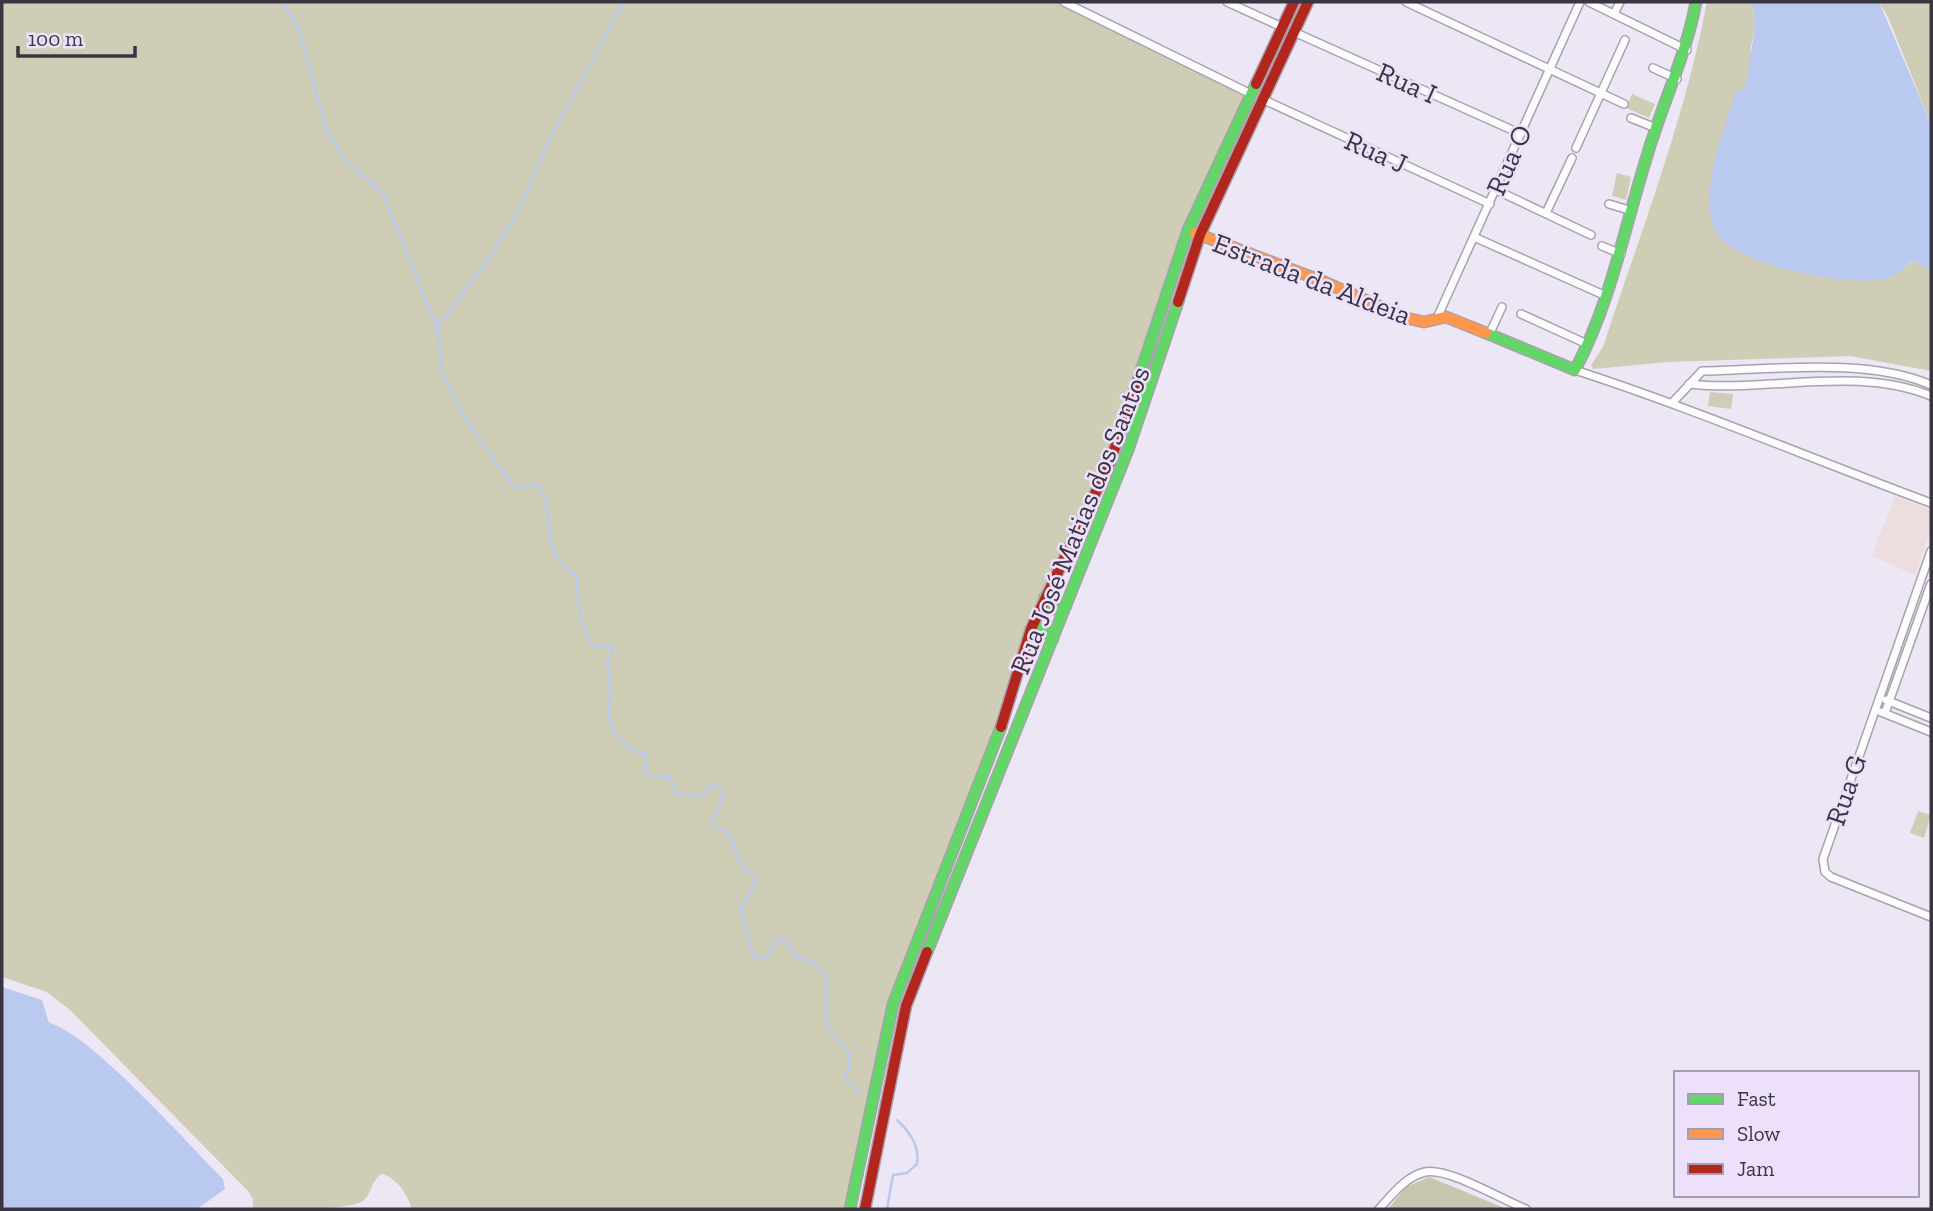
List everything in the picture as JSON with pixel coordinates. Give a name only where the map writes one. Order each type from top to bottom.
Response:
[{"type":"main road","name":"Rua José Matias dos Santos","points":[[850,1209],[892,1004],[996,743],[1031,629],[1110,462],[1188,230],[1294,2]]},
{"type":"main road","name":"Rua José Matias dos Santos","points":[[865,1209],[906,1006],[1128,450],[1200,235],[1308,2]]},
{"type":"main road","points":[[1575,370],[1621,254],[1656,128],[1678,79],[1687,50],[1696,2]]},
{"type":"main road","name":"Estrada da Aldeia","points":[[1188,230],[1333,285],[1395,313],[1424,322],[1446,317],[1575,370]]},
{"type":"main road","points":[[1045,596],[1048,608],[1062,610],[1066,606]]},
{"type":"main road","points":[[1031,629],[1044,629],[1053,639]]},
{"type":"street","points":[[1064,2],[1251,94]]},
{"type":"street","points":[[1227,2],[1282,27]]},
{"type":"street","points":[[1406,2],[1624,104]]},
{"type":"street","name":"Rua O","points":[[1437,318],[1580,2]]},
{"type":"street","points":[[1589,2],[1687,50]]},
{"type":"street","points":[[1614,14],[1620,2]]},
{"type":"street","name":"Rua I","points":[[1294,32],[1521,134]]},
{"type":"street","points":[[1576,148],[1625,40]]},
{"type":"street","points":[[1653,68],[1678,79]]},
{"type":"street","name":"Rua J","points":[[1262,99],[1490,204]]},
{"type":"street","points":[[1631,118],[1656,128]]},
{"type":"street","points":[[1546,213],[1573,158]]},
{"type":"street","points":[[1496,190],[1591,235]]},
{"type":"street","points":[[1609,204],[1632,211]]},
{"type":"street","points":[[1474,237],[1606,296]]},
{"type":"street","points":[[1602,246],[1621,254]]},
{"type":"street","points":[[1489,335],[1502,307]]},
{"type":"street","points":[[1521,314],[1587,344]]},
{"type":"street","points":[[1673,402],[1702,371],[1844,369],[1881,372],[1931,385]]},
{"type":"street","points":[[1575,370],[1673,402],[1716,422],[1931,503]]},
{"type":"street","points":[[1919,391],[1921,381]]},
{"type":"street","points":[[1689,384],[1842,382],[1919,391],[1931,396]]},
{"type":"street","name":"Rua G","points":[[1931,551],[1826,849],[1825,872],[1831,877],[1931,916]]},
{"type":"street","points":[[1885,713],[1931,584]]},
{"type":"street","points":[[1878,697],[1931,718]]},
{"type":"street","points":[[1874,709],[1931,732]]},
{"type":"street","points":[[1379,1209],[1404,1183],[1430,1171],[1450,1176],[1526,1209]]},
{"type":"shaded area","points":[[2,2],[1064,2],[1251,94],[1188,230],[1125,420],[1045,596],[1008,706],[893,1004],[850,1209],[412,1209],[401,1187],[381,1174],[366,1198],[355,1204],[311,1209],[253,1209],[253,1199],[248,1191],[70,1010],[47,992],[2,977]]},
{"type":"shaded area","points":[[1707,2],[1752,2],[1755,28],[1750,51],[1888,278],[1914,261],[1931,271],[1931,371],[1850,356],[1669,362],[1593,369],[1591,365],[1603,347],[1674,133]]},
{"type":"shaded area","points":[[1879,2],[1931,2],[1931,124],[1888,17]]},
{"type":"shaded area","points":[[1632,94],[1655,104],[1649,118],[1626,108]]},
{"type":"shaded area","points":[[1617,173],[1631,177],[1626,200],[1612,196]]},
{"type":"shaded area","points":[[1710,392],[1733,394],[1731,409],[1708,406]]},
{"type":"shaded area","points":[[1895,496],[1931,510],[1931,528],[1915,575],[1872,556]]},
{"type":"shaded area","points":[[1918,811],[1931,815],[1924,838],[1910,833]]},
{"type":"shaded area","points":[[1429,1177],[1507,1209],[1388,1209],[1406,1187]]},
{"type":"water","points":[[1752,2],[1879,2],[1931,124],[1931,271],[1914,261],[1895,275],[1871,281],[1819,277],[1762,262],[1738,251],[1720,238],[1712,223],[1710,207],[1712,173],[1736,92],[1745,88],[1755,28]]},
{"type":"water","points":[[2,987],[42,1000],[49,1023],[67,1031],[113,1068],[223,1179],[225,1189],[197,1209],[2,1209]]},
{"type":"waterway","points":[[282,2],[300,32],[326,129],[344,159],[383,193],[437,328],[443,376],[466,420],[511,483],[519,488],[537,484],[546,503],[555,553],[562,564],[576,576],[581,613],[589,639],[594,646],[612,646],[613,651],[607,663],[611,691],[608,711],[613,731],[630,749],[647,755],[645,771],[649,777],[670,777],[676,794],[704,796],[711,783],[721,790],[724,797],[712,820],[713,825],[729,834],[742,867],[757,877],[751,893],[741,907],[753,956],[766,959],[778,938],[788,941],[795,957],[812,962],[827,977],[827,1027],[850,1055],[846,1080],[861,1093]]},
{"type":"waterway","points":[[437,328],[492,254],[517,213],[551,136],[624,2]]},
{"type":"waterway","points":[[887,1209],[893,1175],[907,1173],[917,1164],[918,1157],[913,1140],[897,1120]]},
{"type":"traffic: fast","points":[[1486,333],[1575,370],[1608,292],[1696,2]]},
{"type":"traffic: fast","points":[[1139,377],[1188,230],[1256,84]]},
{"type":"traffic: fast","points":[[927,952],[1128,450],[1178,302]]},
{"type":"traffic: fast","points":[[1045,597],[1048,608],[1061,610],[1066,606]]},
{"type":"traffic: fast","points":[[1031,629],[1044,629],[1053,639]]},
{"type":"traffic: fast","points":[[850,1209],[893,1004],[1001,727]]},
{"type":"traffic: slow","points":[[1195,233],[1322,281],[1406,318],[1424,322],[1446,317],[1486,333]]},
{"type":"traffic: jam","points":[[1256,84],[1294,2]]},
{"type":"traffic: jam","points":[[1178,302],[1200,235],[1308,2]]},
{"type":"traffic: jam","points":[[1001,727],[1031,629],[1110,462],[1139,377]]},
{"type":"traffic: jam","points":[[865,1209],[906,1006],[927,952]]}]
